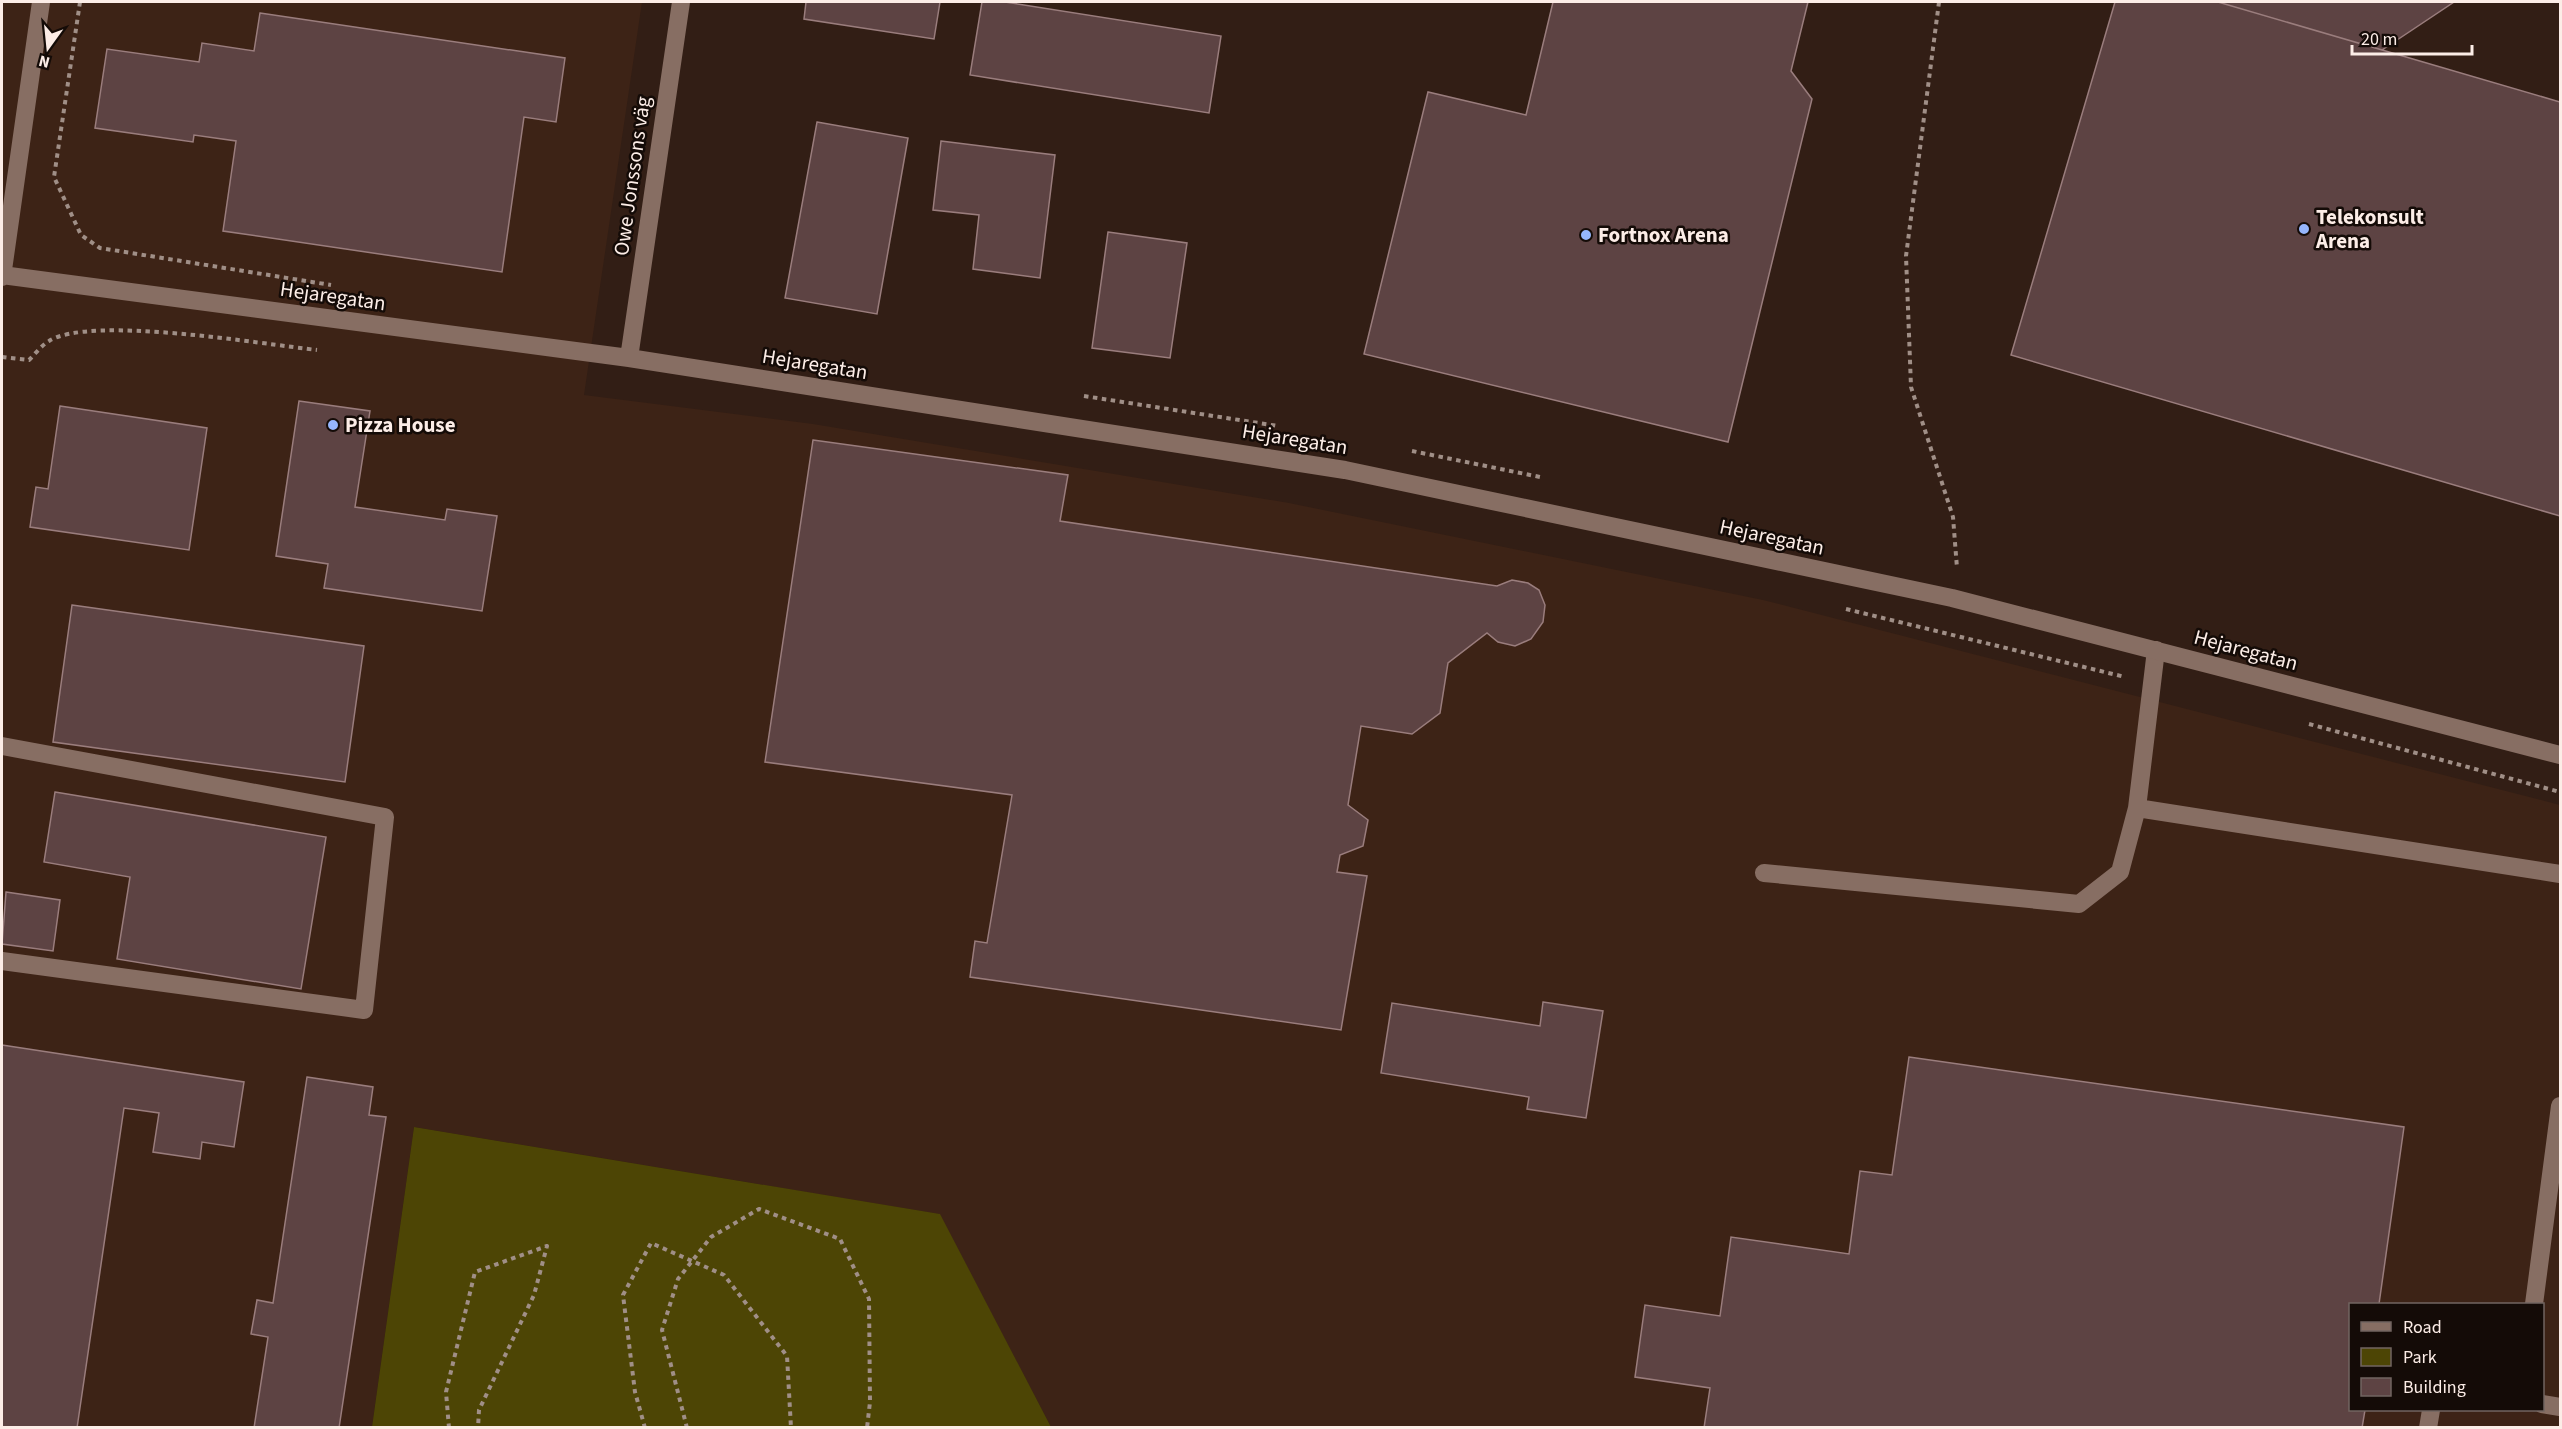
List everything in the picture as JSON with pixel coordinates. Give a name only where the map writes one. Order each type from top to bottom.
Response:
[{"type":"street","points":[[2,276],[41,2]]},
{"type":"street","name":"Owe Jonssons väg","points":[[629,358],[681,2]]},
{"type":"street","name":"Hejaregatan","points":[[2,276],[629,358],[1345,470],[1952,598],[2560,755]]},
{"type":"street","points":[[1764,873],[2079,904],[2120,872],[2137,808],[2156,650]]},
{"type":"street","points":[[2,746],[385,817],[364,1010],[2,961]]},
{"type":"street","points":[[2137,808],[2560,874]]},
{"type":"street","points":[[2534,1303],[2560,1106]]},
{"type":"street","points":[[2544,1404],[2560,1407]]},
{"type":"street","points":[[2428,1428],[2431,1411]]},
{"type":"path","points":[[54,177],[80,2]]},
{"type":"path","points":[[1939,2],[1906,256],[1911,387],[1953,517],[1958,573],[1952,598]]},
{"type":"path","points":[[2,357],[29,360],[49,341],[76,332],[119,329],[320,350]]},
{"type":"path","points":[[1839,608],[2152,684]]},
{"type":"path","points":[[2297,721],[2560,792]]},
{"type":"path","points":[[687,1428],[662,1330],[678,1279],[711,1237],[759,1209],[840,1239],[869,1299],[870,1402],[867,1428]]},
{"type":"path","points":[[645,1428],[635,1392],[623,1295],[651,1243],[724,1275],[787,1356],[791,1428]]},
{"type":"path","points":[[449,1428],[446,1392],[475,1272],[547,1246],[534,1295],[479,1410],[478,1428]]},
{"type":"shaded area","points":[[2,2],[642,2],[584,395],[813,424],[1289,503],[1763,600],[2560,805],[2560,1427],[1051,1427],[939,1214],[414,1127],[372,1427],[2,1428]]},
{"type":"green space","points":[[414,1127],[940,1214],[1051,1427],[372,1427]]},
{"type":"building","points":[[806,2],[940,2],[934,39],[804,19]]},
{"type":"building","points":[[982,2],[1005,2],[1221,36],[1209,113],[970,75]]},
{"type":"building","name":"Fortnox Arena","points":[[1553,2],[1808,2],[1791,71],[1812,99],[1728,442],[1364,354],[1428,92],[1526,115]]},
{"type":"building","name":"Telekonsult Arena","points":[[2115,2],[2218,2],[2560,102],[2560,516],[2011,355]]},
{"type":"building","points":[[2218,2],[2454,2],[2382,50]]},
{"type":"building","points":[[260,13],[565,58],[556,122],[524,117],[502,272],[223,231],[236,141],[194,135],[193,142],[95,128],[107,49],[199,62],[202,43],[254,51]]},
{"type":"building","points":[[817,122],[908,138],[877,314],[785,298]]},
{"type":"building","points":[[941,141],[1055,155],[1040,278],[973,269],[979,215],[933,210]]},
{"type":"building","points":[[1108,232],[1187,243],[1170,358],[1092,348]]},
{"type":"building","points":[[299,401],[370,411],[355,507],[445,520],[447,509],[497,516],[482,611],[324,588],[328,564],[276,556]]},
{"type":"building","points":[[60,406],[207,428],[189,550],[30,527],[36,487],[48,489]]},
{"type":"building","points":[[813,440],[1068,475],[1060,521],[1497,586],[1512,580],[1528,583],[1539,590],[1545,605],[1543,622],[1531,639],[1515,646],[1498,642],[1487,633],[1448,663],[1440,713],[1412,734],[1361,726],[1348,805],[1368,820],[1363,846],[1340,855],[1337,872],[1367,876],[1341,1030],[970,977],[975,941],[987,943],[1012,795],[765,762]]},
{"type":"building","points":[[72,605],[364,646],[345,782],[53,742]]},
{"type":"building","points":[[55,792],[326,837],[301,989],[117,959],[130,877],[44,862]]},
{"type":"building","points":[[6,892],[60,900],[53,951],[2,944]]},
{"type":"building","points":[[1543,1002],[1603,1011],[1586,1118],[1527,1109],[1529,1097],[1381,1073],[1392,1003],[1540,1026]]},
{"type":"building","points":[[2,1045],[244,1082],[234,1147],[202,1142],[200,1159],[153,1152],[159,1113],[124,1108],[77,1428],[2,1428]]},
{"type":"building","points":[[1909,1057],[2404,1127],[2379,1303],[2349,1303],[2349,1411],[2365,1411],[2362,1428],[1704,1428],[1710,1388],[1635,1377],[1645,1305],[1720,1316],[1731,1237],[1849,1254],[1860,1171],[1892,1175]]},
{"type":"building","points":[[307,1077],[373,1087],[369,1115],[386,1117],[339,1428],[254,1428],[268,1337],[251,1334],[257,1300],[273,1303]]},
{"type":"place","name":"Telekonsult Arena","points":[[2304,229]]},
{"type":"place","name":"Fortnox Arena","points":[[1586,235]]},
{"type":"place","name":"Pizza House","points":[[333,425]]}]
